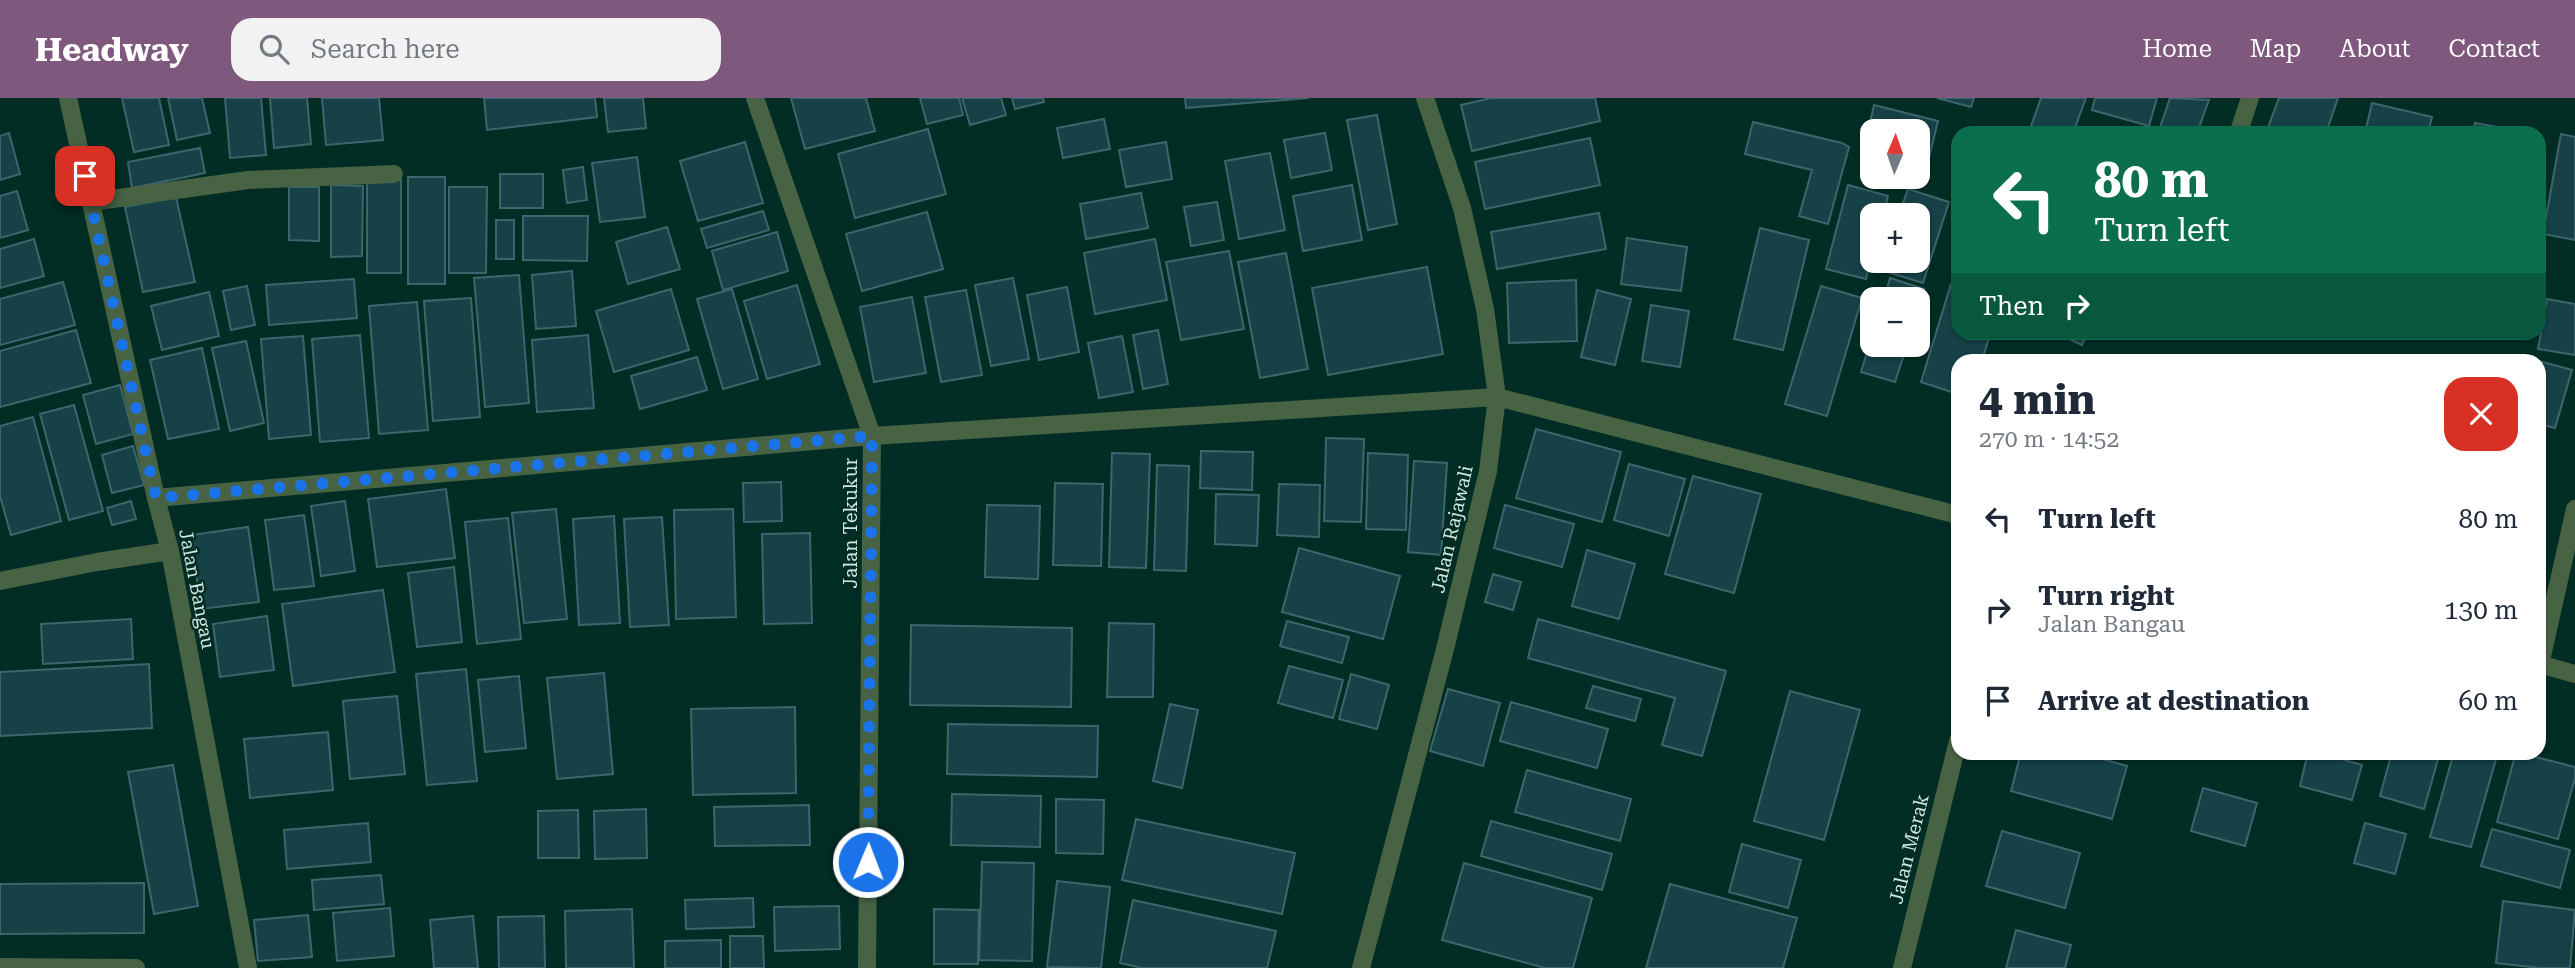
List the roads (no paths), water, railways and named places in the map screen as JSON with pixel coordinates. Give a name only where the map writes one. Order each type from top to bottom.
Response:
[{"type":"street","name":"Jalan Bangau","points":[[68,98],[170,551],[247,968]]},
{"type":"street","name":"Jalan Tekukur","points":[[755,98],[872,436],[867,968]]},
{"type":"street","name":"Jalan Rajawali","points":[[1361,968],[1445,649],[1485,483],[1497,397],[1485,309],[1462,208],[1425,98]]},
{"type":"street","points":[[2241,126],[2250,98]]},
{"type":"street","points":[[91,202],[248,180],[394,174]]},
{"type":"street","points":[[156,498],[872,436],[1497,397],[1951,512]]},
{"type":"street","points":[[2546,637],[2575,509]]},
{"type":"street","points":[[0,581],[170,551]]},
{"type":"street","points":[[2546,666],[2575,674]]},
{"type":"street","name":"Jalan Merak","points":[[1902,968],[1953,760]]},
{"type":"street","points":[[0,967],[136,968]]}]
